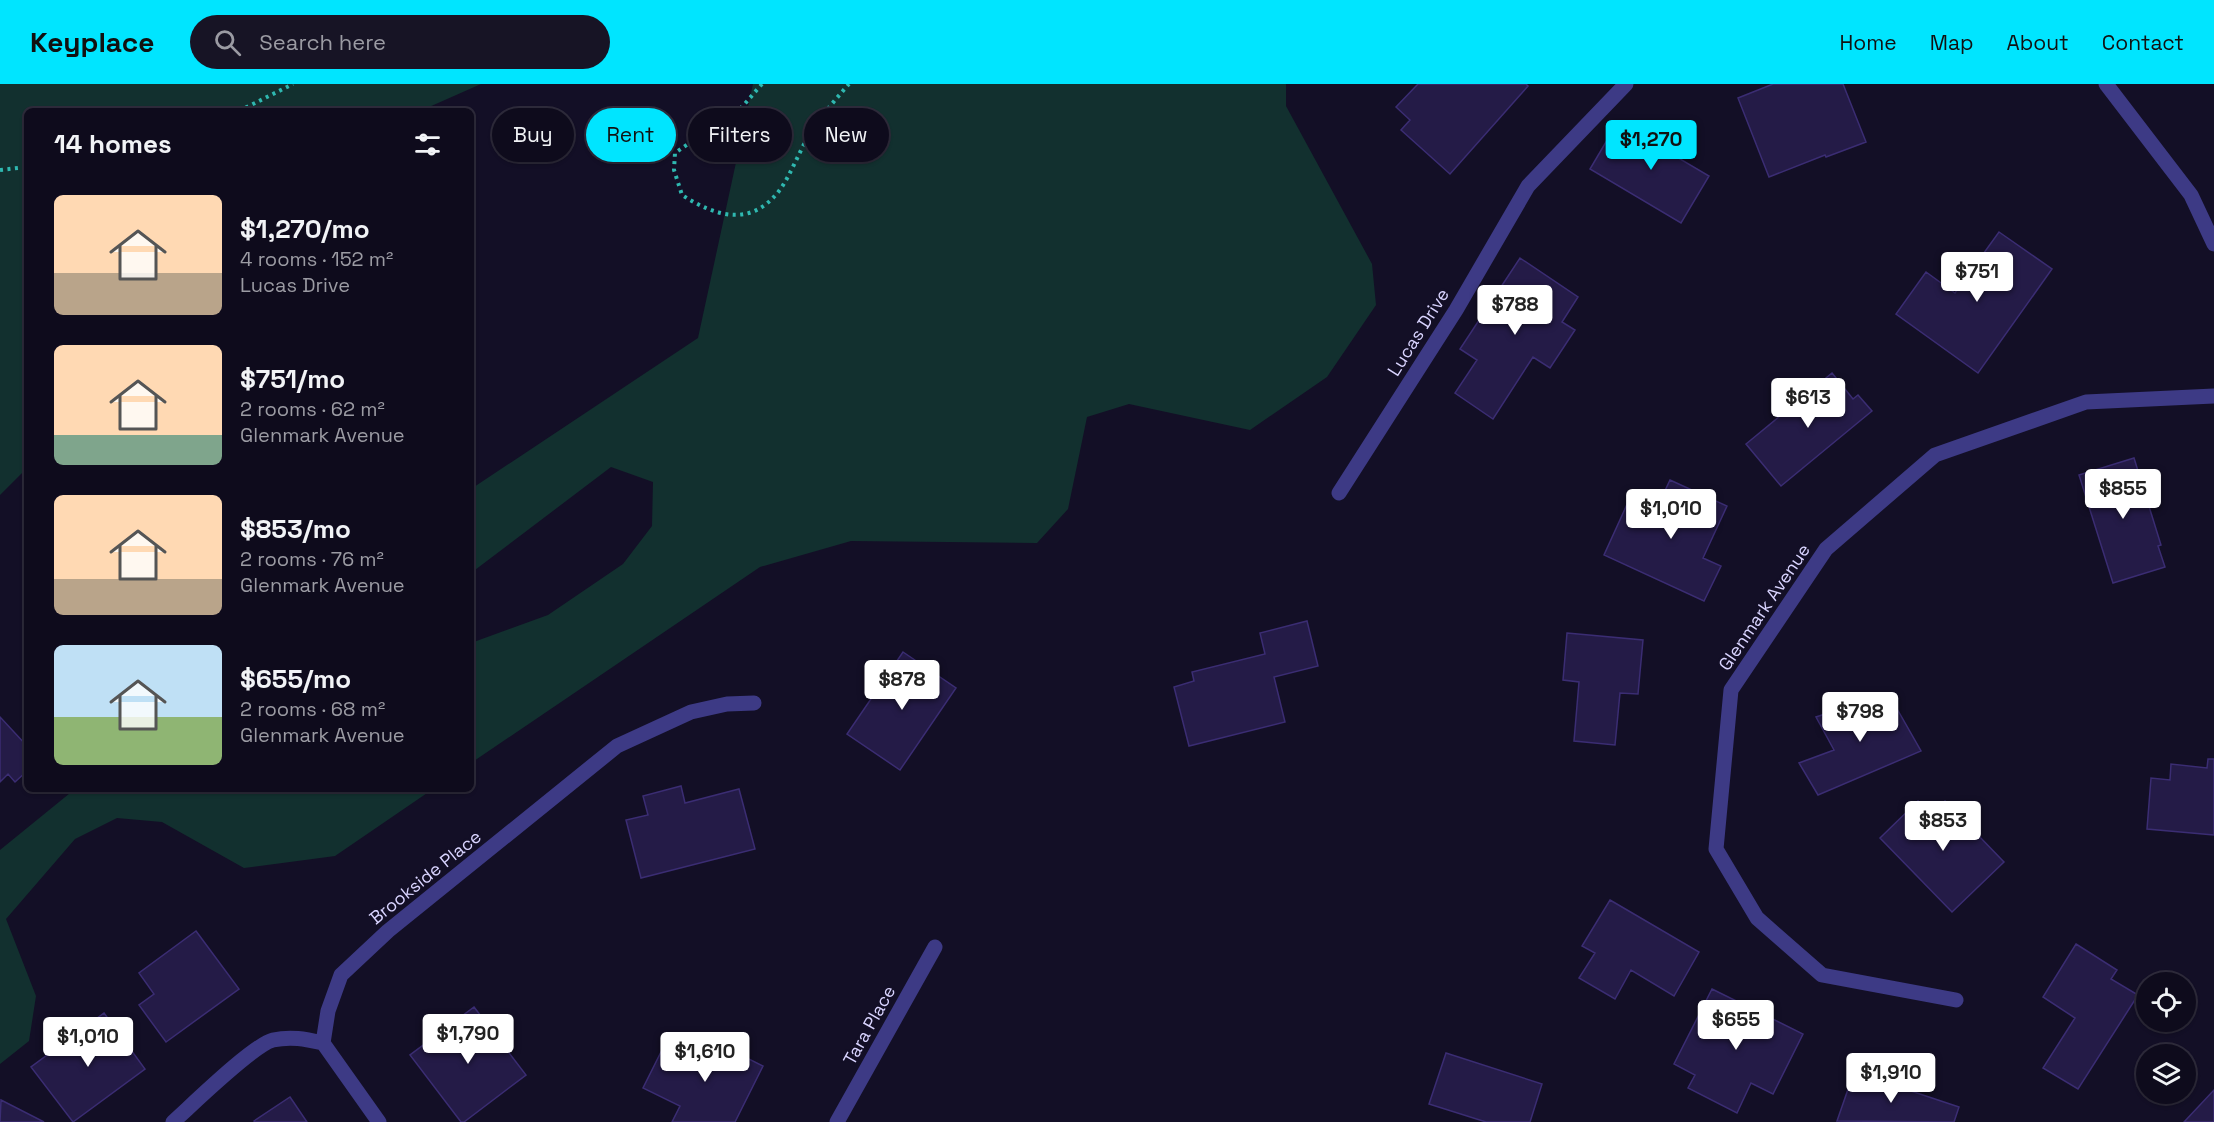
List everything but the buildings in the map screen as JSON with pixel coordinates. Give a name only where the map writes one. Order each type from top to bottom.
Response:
[{"type":"street","name":"Lucas Drive","points":[[1339,493],[1456,310],[1528,186],[1626,84]]},
{"type":"street","points":[[2106,84],[2191,195],[2214,244]]},
{"type":"street","name":"Glenmark Avenue","points":[[1956,1000],[1822,975],[1757,918],[1716,849],[1731,690],[1826,549],[1935,455],[2086,402],[2214,396]]},
{"type":"street","name":"Brookside Place","points":[[323,1043],[328,1011],[341,975],[388,931],[617,746],[691,712],[727,704],[754,703]]},
{"type":"street","name":"Tara Place","points":[[837,1122],[935,947]]},
{"type":"street","points":[[173,1122],[248,1056],[270,1040],[298,1037],[323,1043],[379,1122]]},
{"type":"path","points":[[245,108],[293,84]]},
{"type":"path","points":[[762,84],[742,107],[675,153],[674,170],[682,195],[717,214],[739,215],[759,209],[780,190],[809,135],[849,84]]},
{"type":"path","points":[[0,170],[24,167]]},
{"type":"green space","points":[[0,84],[481,84],[427,108],[24,108],[24,471],[0,495]]},
{"type":"green space","points":[[753,84],[1286,84],[1286,106],[1372,264],[1376,305],[1327,377],[1250,430],[1129,404],[1087,417],[1068,509],[1037,543],[851,541],[760,567],[474,761],[474,642],[548,615],[623,564],[652,526],[653,482],[611,467],[474,571],[474,487],[698,338],[736,162],[792,162],[792,108],[748,108]]},
{"type":"green space","points":[[71,792],[429,792],[335,856],[244,868],[162,822],[117,818],[75,839],[6,919],[36,996],[29,1041],[0,1064],[0,850]]}]
